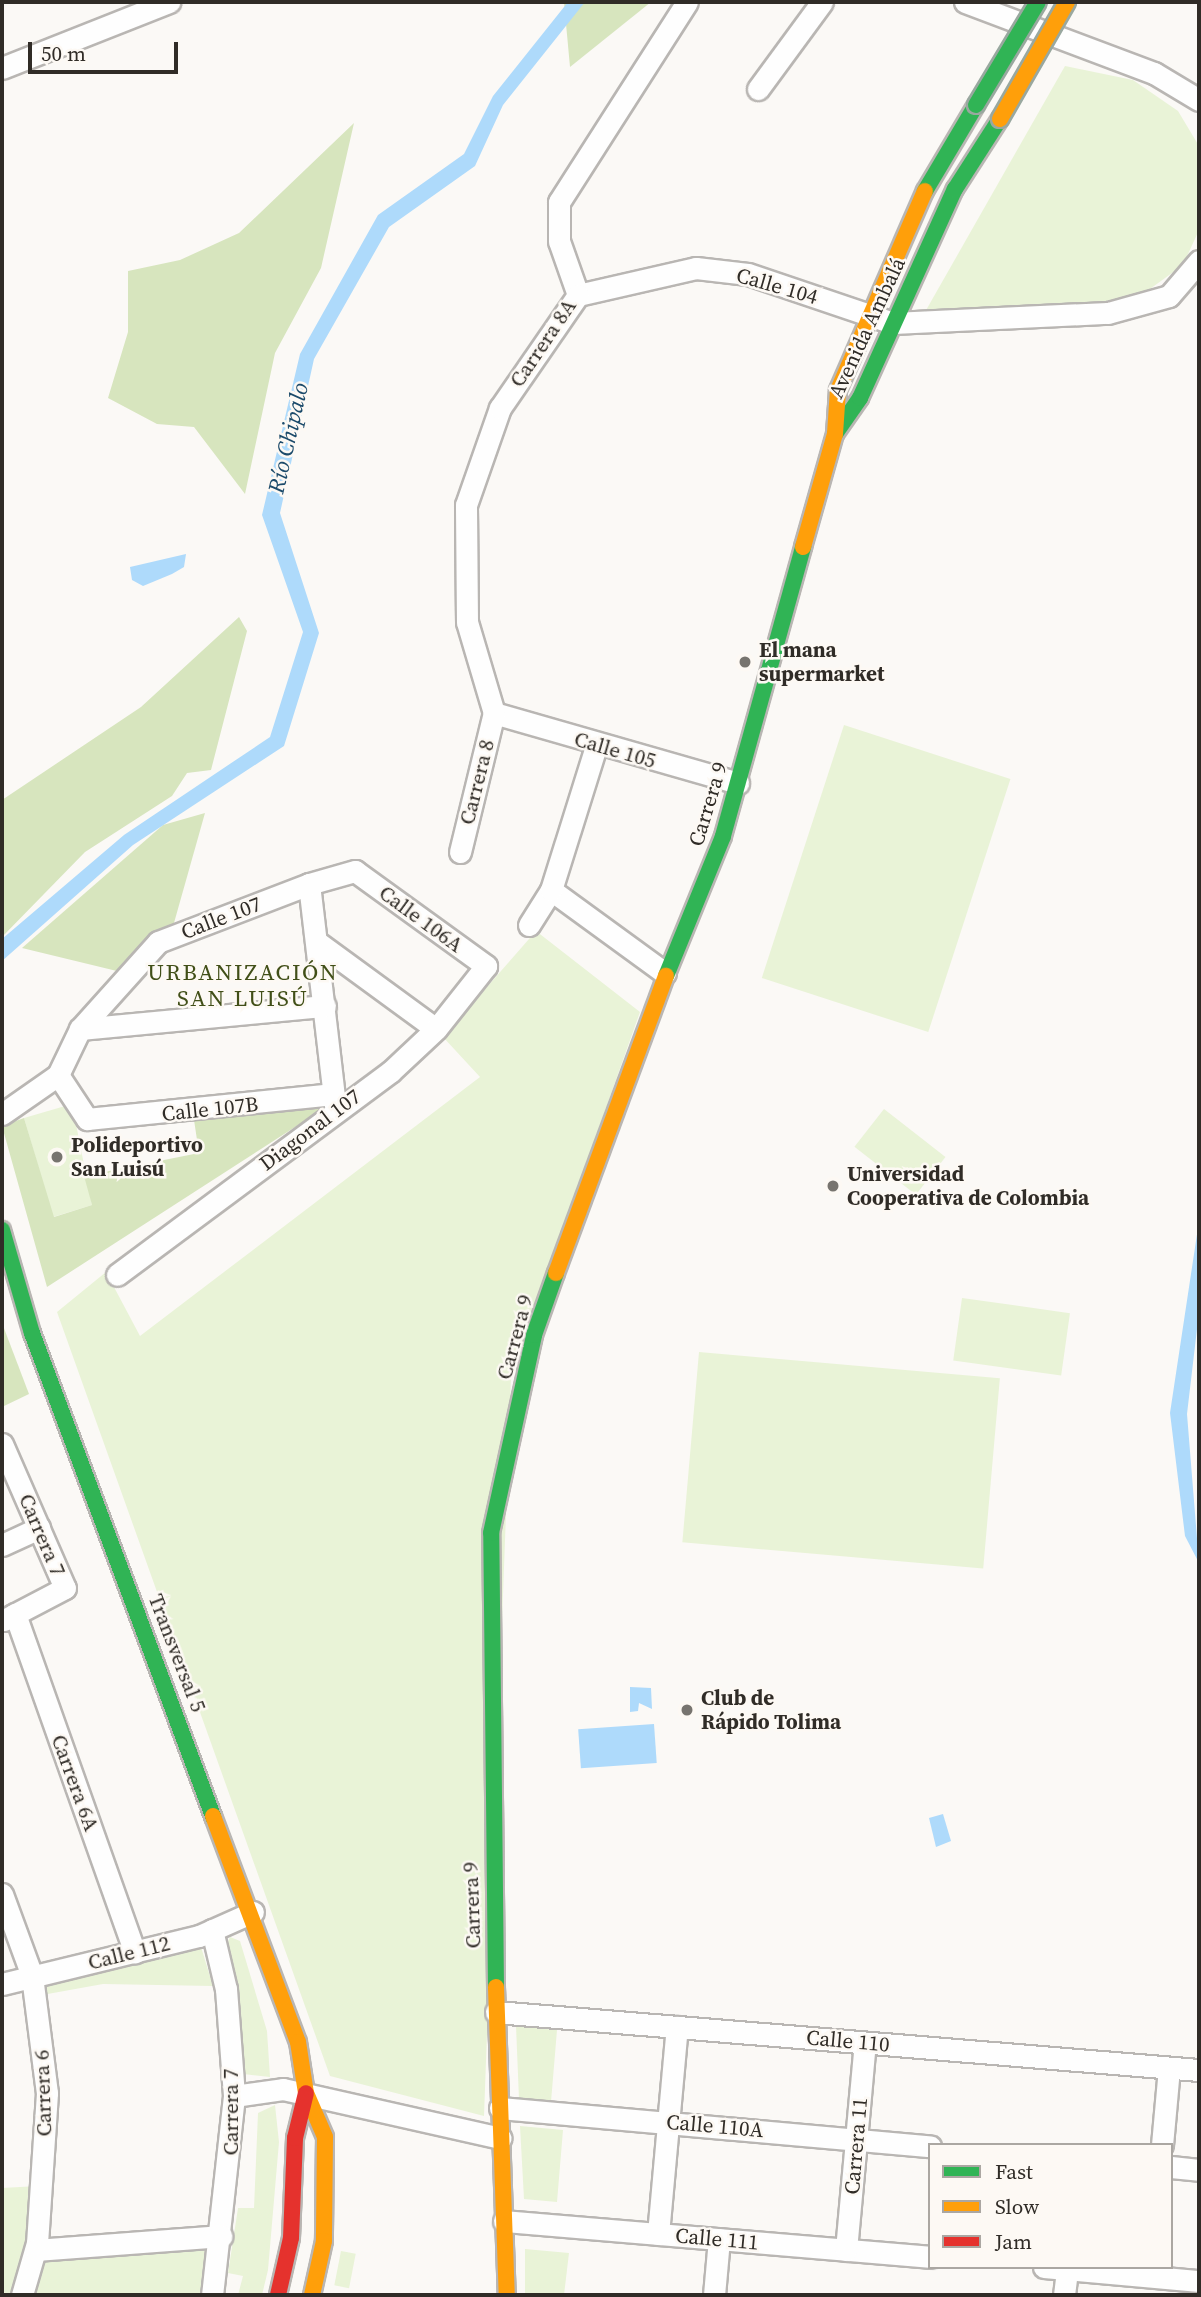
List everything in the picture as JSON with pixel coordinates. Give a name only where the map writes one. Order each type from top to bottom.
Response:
[{"type":"main road","name":"Avenida Ambalá","points":[[835,434],[838,390],[932,176],[1038,2]]},
{"type":"main road","name":"Avenida Ambalá","points":[[835,434],[860,398],[955,188],[1000,118],[1067,2]]},
{"type":"main road","name":"Carrera 9","points":[[507,2295],[496,2012],[491,1533],[534,1335],[664,973],[723,836],[835,434]]},
{"type":"main road","name":"Transversal 5","points":[[2,1230],[32,1332],[253,1912],[298,2042],[306,2093]]},
{"type":"main road","points":[[278,2295],[291,2238],[295,2138],[306,2093]]},
{"type":"main road","points":[[306,2093],[325,2137],[327,2190],[312,2295]]},
{"type":"street","points":[[2,68],[169,2]]},
{"type":"street","name":"Carrera 8A","points":[[494,713],[467,622],[466,505],[500,408],[578,295],[559,241],[559,202],[687,2]]},
{"type":"street","points":[[758,89],[822,2]]},
{"type":"street","points":[[965,2],[1001,13],[1154,73],[1199,100]]},
{"type":"street","points":[[893,323],[1138,308],[1170,296],[1199,261]]},
{"type":"street","name":"Calle 104","points":[[578,295],[696,268],[748,274],[893,323]]},
{"type":"street","name":"Calle 105","points":[[494,713],[596,746],[738,783]]},
{"type":"street","name":"Carrera 8","points":[[460,852],[494,713]]},
{"type":"street","points":[[529,925],[551,890],[596,746]]},
{"type":"street","name":"Calle 107","points":[[80,1029],[158,942],[309,884],[355,871]]},
{"type":"street","name":"Calle 106A","points":[[355,871],[486,967]]},
{"type":"street","points":[[309,884],[334,1102]]},
{"type":"street","points":[[551,890],[664,973]]},
{"type":"street","points":[[317,942],[436,1029]]},
{"type":"street","name":"Diagonal 107","points":[[117,1275],[334,1102],[436,1029],[486,967]]},
{"type":"street","points":[[2,1114],[58,1075],[80,1029],[324,1006]]},
{"type":"street","name":"Calle 107B","points":[[58,1075],[87,1119],[334,1102]]},
{"type":"street","name":"Carrera 7","points":[[2,1444],[65,1588],[8,1617]]},
{"type":"street","points":[[2,1545],[39,1528]]},
{"type":"street","name":"Carrera 6A","points":[[8,1617],[135,1952]]},
{"type":"street","name":"Carrera 6","points":[[2,1894],[32,1976],[47,2093],[36,2250],[28,2293]]},
{"type":"street","name":"Calle 112","points":[[2,1984],[135,1952],[212,1930],[253,1912]]},
{"type":"street","name":"Carrera 7","points":[[212,1930],[226,1989],[234,2096],[221,2235],[212,2295]]},
{"type":"street","name":"Calle 110","points":[[496,2012],[1199,2070]]},
{"type":"street","points":[[658,2234],[677,2027]]},
{"type":"street","name":"Carrera 11","points":[[846,2250],[866,2043]]},
{"type":"street","points":[[1162,2143],[1169,2068]]},
{"type":"street","points":[[234,2096],[283,2088],[501,2138]]},
{"type":"street","name":"Calle 110A","points":[[500,2108],[928,2146]]},
{"type":"street","points":[[1173,2167],[1199,2170]]},
{"type":"street","name":"Calle 111","points":[[504,2221],[928,2257]]},
{"type":"street","points":[[36,2250],[221,2235]]},
{"type":"street","points":[[714,2295],[719,2239]]},
{"type":"street","points":[[1064,2295],[1067,2269],[1151,2272],[1199,2281]]},
{"type":"green space","points":[[564,2],[651,2],[570,67]]},
{"type":"green space","points":[[1065,66],[1133,80],[1178,111],[1199,146],[1199,230],[1183,265],[1132,302],[925,312]]},
{"type":"green space","points":[[354,123],[321,268],[275,353],[245,494],[194,427],[157,424],[108,398],[128,332],[128,271],[180,260],[239,233]]},
{"type":"green space","points":[[239,617],[247,631],[211,770],[187,773],[172,796],[85,852],[2,937],[2,800],[141,707]]},
{"type":"green space","points":[[844,725],[1010,779],[928,1032],[762,978]]},
{"type":"green space","points":[[205,813],[172,930],[121,972],[22,948],[163,825]]},
{"type":"green space","points":[[536,931],[640,1012],[511,1376],[484,2116],[330,2076],[57,1312],[106,1272],[140,1336],[480,1077],[443,1037]]},
{"type":"green space","points":[[337,1100],[47,1287],[2,1126],[24,1118],[54,1217],[92,1205],[84,1176],[199,1153],[194,1120]]},
{"type":"green space","name":"Polideportivo San Luisú","points":[[72,1104],[92,1205],[53,1217],[24,1118]]},
{"type":"green space","points":[[884,1109],[945,1157],[916,1195],[854,1147]]},
{"type":"green space","points":[[962,1298],[1070,1313],[1061,1376],[953,1360]]},
{"type":"green space","points":[[2,1323],[29,1394],[2,1407]]},
{"type":"green space","points":[[699,1352],[1000,1378],[983,1569],[682,1542]]},
{"type":"green space","points":[[230,1937],[240,1941],[267,2031],[270,2077],[243,2074],[225,1948]]},
{"type":"green space","points":[[201,1947],[213,1986],[103,1984],[31,1997],[29,1972]]},
{"type":"green space","points":[[516,2026],[557,2030],[551,2102],[519,2099]]},
{"type":"green space","points":[[275,2105],[279,2142],[268,2270],[262,2295],[238,2295],[243,2276],[228,2273],[238,2208],[254,2208],[258,2113]]},
{"type":"green space","points":[[520,2126],[563,2130],[557,2202],[524,2199]]},
{"type":"green space","points":[[38,2186],[33,2242],[214,2231],[201,2295],[2,2295],[2,2188]]},
{"type":"green space","points":[[525,2249],[569,2253],[564,2295],[525,2295]]},
{"type":"green space","points":[[341,2251],[356,2254],[349,2288],[334,2285]]},
{"type":"water","name":"Río Chipalo","points":[[568,2],[585,2],[503,105],[475,166],[389,227],[314,359],[280,513],[319,633],[284,746],[133,845],[2,961],[2,939],[124,835],[270,737],[303,632],[262,515],[300,354],[378,215],[464,154],[493,96]]},
{"type":"water","points":[[186,554],[184,567],[172,574],[143,586],[132,580],[130,567]]},
{"type":"water","points":[[1199,1221],[1199,1312],[1187,1414],[1199,1563],[1185,1536],[1170,1413]]},
{"type":"water","points":[[630,1687],[651,1688],[652,1709],[639,1703],[638,1711],[630,1712]]},
{"type":"water","points":[[654,1724],[657,1763],[581,1768],[578,1729]]},
{"type":"water","points":[[943,1814],[951,1841],[936,1847],[929,1818]]},
{"type":"traffic: fast","points":[[976,105],[1038,2]]},
{"type":"traffic: fast","points":[[925,191],[976,105]]},
{"type":"traffic: fast","points":[[835,434],[860,398],[955,189],[1000,119]]},
{"type":"traffic: fast","points":[[666,976],[723,836],[803,547]]},
{"type":"traffic: fast","points":[[2,1230],[32,1333],[213,1816]]},
{"type":"traffic: fast","points":[[496,1987],[491,1533],[534,1335],[556,1273]]},
{"type":"traffic: slow","points":[[1000,119],[1067,2]]},
{"type":"traffic: slow","points":[[803,547],[835,434],[838,390],[925,191]]},
{"type":"traffic: slow","points":[[556,1273],[666,976]]},
{"type":"traffic: slow","points":[[213,1816],[298,2042],[306,2093],[325,2137],[324,2241],[312,2295]]},
{"type":"traffic: slow","points":[[496,1987],[507,2295]]},
{"type":"traffic: jam","points":[[278,2295],[291,2238],[295,2138],[306,2093]]},
{"type":"place","name":"El mana supermarket","points":[[745,662]]},
{"type":"place","name":"Polideportivo San Luisú","points":[[57,1157]]},
{"type":"place","name":"Universidad Cooperativa de Colombia","points":[[833,1186]]},
{"type":"place","name":"Club de Rápido Tolima","points":[[687,1710]]},
{"type":"district","name":"URBANIZACIÓN SAN LUISÚ","points":[[243,985]]}]
